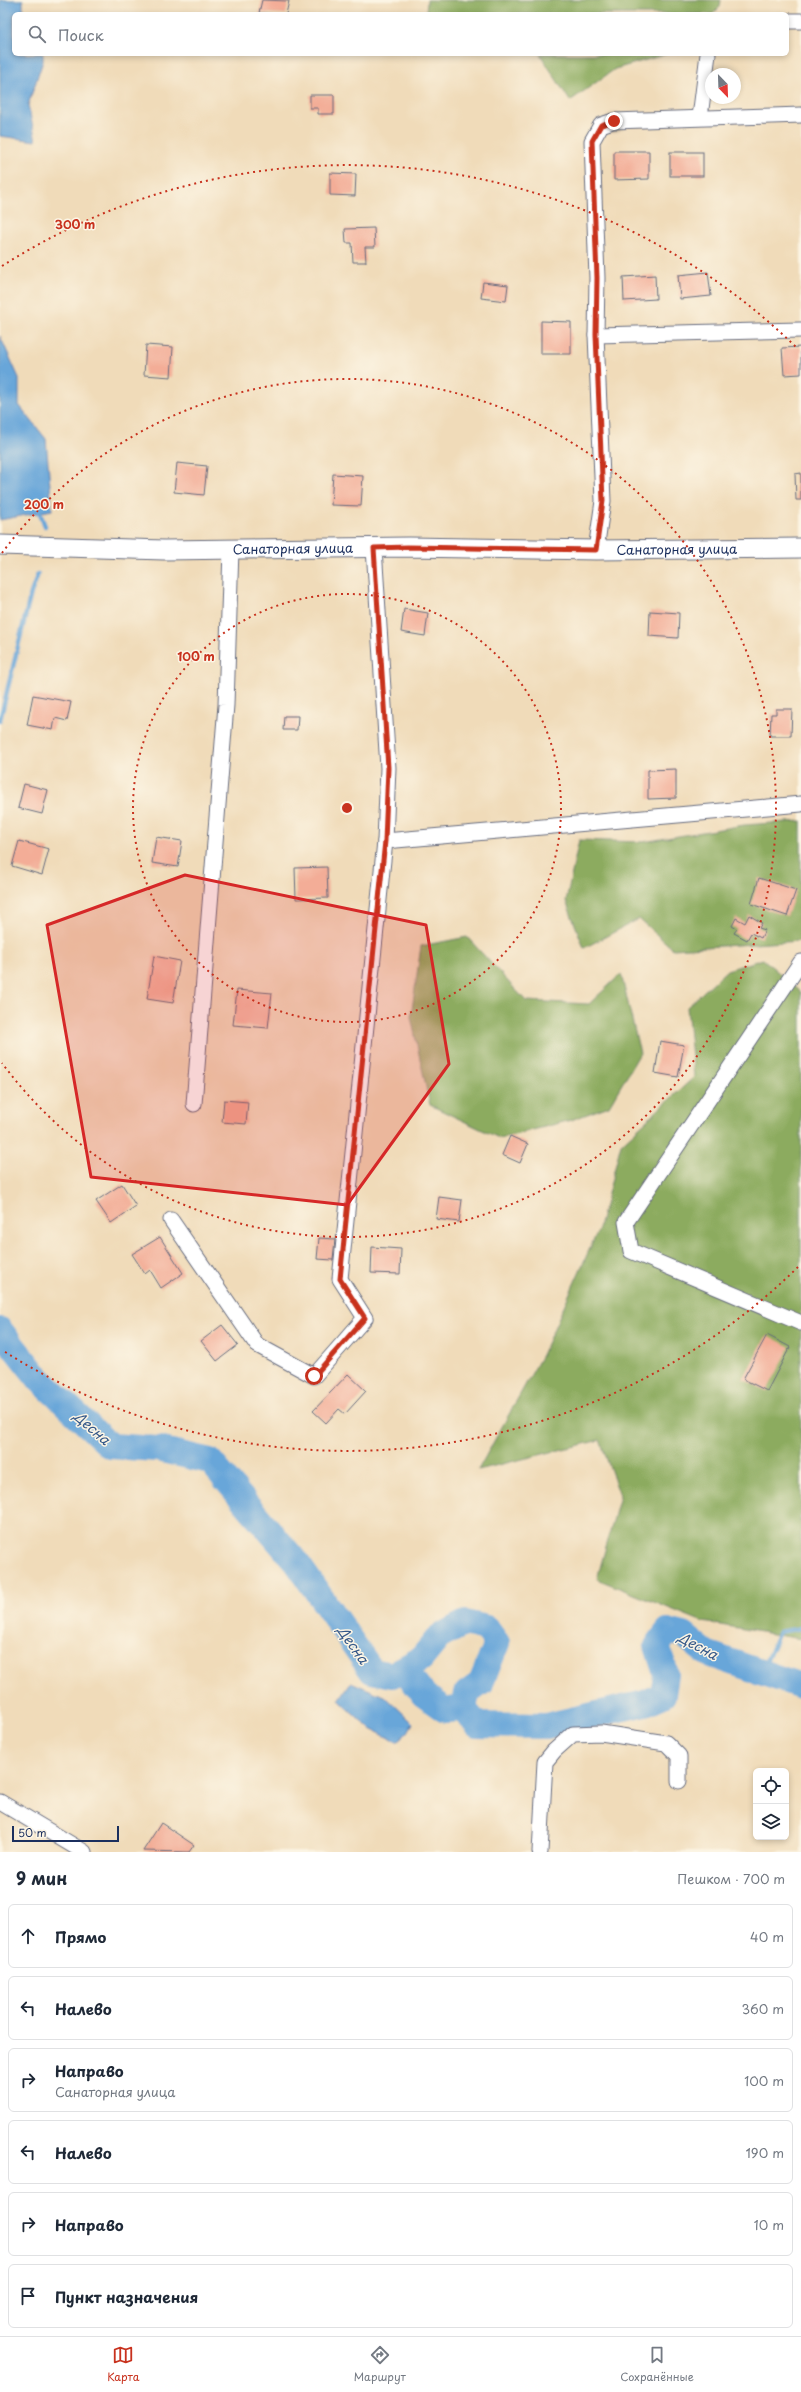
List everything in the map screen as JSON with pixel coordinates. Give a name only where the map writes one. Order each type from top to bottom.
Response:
[{"type":"street","points":[[789,21],[801,21]]},
{"type":"street","points":[[700,117],[708,56]]},
{"type":"street","points":[[596,550],[603,501],[596,335],[597,278],[592,141],[601,125],[614,121],[700,117],[801,115]]},
{"type":"street","points":[[596,335],[801,330]]},
{"type":"street","name":"Санаторная улица","points":[[0,545],[164,550],[408,547],[596,550],[801,548]]},
{"type":"street","points":[[171,1220],[257,1345],[314,1376],[365,1318],[340,1279],[385,841],[388,768],[374,548]]},
{"type":"street","points":[[194,1104],[226,705],[231,549]]},
{"type":"street","points":[[385,841],[801,804]]},
{"type":"street","points":[[801,962],[626,1222],[631,1251],[801,1323]]},
{"type":"street","points":[[540,1852],[545,1762],[554,1751],[573,1734],[601,1733],[666,1743],[680,1756],[679,1781]]},
{"type":"street","points":[[0,1802],[84,1852]]},
{"type":"highlighted area","points":[[185,875],[426,925],[449,1064],[347,1205],[91,1177],[47,925]]},
{"type":"green space","points":[[427,0],[721,0],[720,7],[715,12],[426,12]]},
{"type":"green space","points":[[541,56],[660,56],[615,69],[570,101]]},
{"type":"green space","points":[[801,821],[801,941],[673,949],[639,919],[584,948],[566,901],[579,840],[643,842],[744,825]]},
{"type":"green space","points":[[467,937],[526,1001],[589,1004],[621,974],[640,1053],[609,1106],[571,1120],[499,1138],[430,1105],[411,1017],[421,946]]},
{"type":"green space","points":[[763,959],[801,992],[801,1639],[703,1622],[597,1579],[620,1496],[600,1440],[478,1470],[542,1355],[599,1228],[621,1144],[694,1077],[687,1007],[727,970]]},
{"type":"water","points":[[0,0],[23,0],[23,12],[12,12],[12,56],[43,56],[43,61],[28,105],[36,141],[0,136]]},
{"type":"water","points":[[0,336],[19,378],[19,405],[46,439],[52,510],[0,520]]},
{"type":"water","points":[[351,1682],[386,1697],[413,1723],[408,1732],[397,1742],[369,1728],[339,1700]]},
{"type":"building","points":[[262,0],[289,1],[286,12],[259,12]]},
{"type":"building","points":[[310,95],[334,95],[334,114],[318,114],[318,108],[310,108]]},
{"type":"building","points":[[614,151],[649,151],[649,179],[614,180]]},
{"type":"building","points":[[670,152],[703,152],[703,176],[670,176]]},
{"type":"building","points":[[330,173],[356,174],[355,196],[330,195]]},
{"type":"building","points":[[374,228],[375,247],[365,247],[366,262],[353,262],[352,243],[346,243],[345,229]]},
{"type":"building","points":[[708,272],[711,296],[680,299],[678,275]]},
{"type":"building","points":[[655,275],[656,299],[624,301],[623,277]]},
{"type":"building","points":[[483,282],[508,285],[506,301],[481,298]]},
{"type":"building","points":[[541,321],[571,322],[571,354],[541,354]]},
{"type":"building","points":[[146,345],[173,347],[171,377],[144,375]]},
{"type":"building","points":[[801,347],[801,374],[784,375],[782,348]]},
{"type":"building","points":[[177,463],[207,466],[204,495],[174,492]]},
{"type":"building","points":[[801,473],[801,500],[796,500],[795,474]]},
{"type":"building","points":[[333,474],[363,476],[361,506],[331,505]]},
{"type":"building","points":[[404,609],[428,613],[425,636],[401,632]]},
{"type":"building","points":[[650,611],[679,613],[678,638],[649,636]]},
{"type":"building","points":[[33,695],[71,702],[67,721],[55,718],[53,730],[27,725]]},
{"type":"building","points":[[776,709],[792,709],[791,736],[770,736],[771,714],[776,714]]},
{"type":"building","points":[[284,716],[298,716],[297,730],[283,730]]},
{"type":"building","points":[[676,769],[676,798],[648,799],[648,770]]},
{"type":"building","points":[[24,784],[48,790],[42,814],[18,808]]},
{"type":"building","points":[[156,837],[182,841],[178,867],[152,863]]},
{"type":"building","points":[[19,841],[49,849],[42,875],[12,866]]},
{"type":"building","points":[[327,867],[328,898],[296,899],[295,868]]},
{"type":"building","points":[[759,878],[796,890],[787,916],[751,904]]},
{"type":"building","points":[[749,915],[762,923],[759,928],[765,930],[761,938],[751,933],[747,940],[734,933],[737,929],[732,926],[736,918],[745,923]]},
{"type":"building","points":[[154,956],[180,961],[173,1003],[147,999]]},
{"type":"building","points":[[237,990],[272,993],[268,1028],[233,1025]]},
{"type":"building","points":[[660,1041],[684,1045],[678,1077],[655,1073]]},
{"type":"building","points":[[224,1100],[248,1102],[246,1124],[222,1122]]},
{"type":"building","points":[[510,1136],[528,1144],[520,1163],[502,1155]]},
{"type":"building","points":[[122,1184],[136,1206],[111,1223],[96,1201]]},
{"type":"building","points":[[439,1197],[462,1200],[459,1222],[436,1219]]},
{"type":"building","points":[[160,1237],[183,1273],[161,1288],[150,1270],[145,1274],[132,1254]]},
{"type":"building","points":[[319,1238],[335,1239],[333,1260],[317,1259]]},
{"type":"building","points":[[372,1247],[401,1249],[400,1274],[371,1273]]},
{"type":"building","points":[[222,1325],[238,1345],[217,1361],[201,1341]]},
{"type":"building","points":[[767,1335],[790,1347],[767,1391],[743,1379]]},
{"type":"building","points":[[348,1374],[366,1391],[345,1414],[339,1409],[326,1423],[313,1411]]},
{"type":"building","points":[[161,1823],[194,1845],[189,1852],[143,1851]]},
{"type":"waterway","points":[[40,513],[45,526]]},
{"type":"waterway","points":[[0,720],[31,593],[38,574]]},
{"type":"waterway","name":"Десна","points":[[0,1330],[40,1380],[110,1446],[158,1449],[210,1461],[297,1563],[372,1671],[392,1675],[421,1659],[439,1637],[465,1623],[486,1628],[497,1643],[481,1683],[467,1693],[464,1709],[477,1725],[546,1726],[645,1703],[663,1695],[666,1674],[657,1646],[668,1631],[684,1635],[706,1653],[801,1686]]},
{"type":"waterway","points":[[761,1673],[779,1632],[801,1628]]},
{"type":"waterway","points":[[404,1669],[424,1695],[445,1710],[464,1709]]},
{"type":"route","points":[[314,1376],[365,1318],[340,1279],[385,841],[388,768],[374,548],[408,547],[596,550],[603,501],[599,367],[596,335],[597,278],[592,141],[601,125],[614,121]]}]
